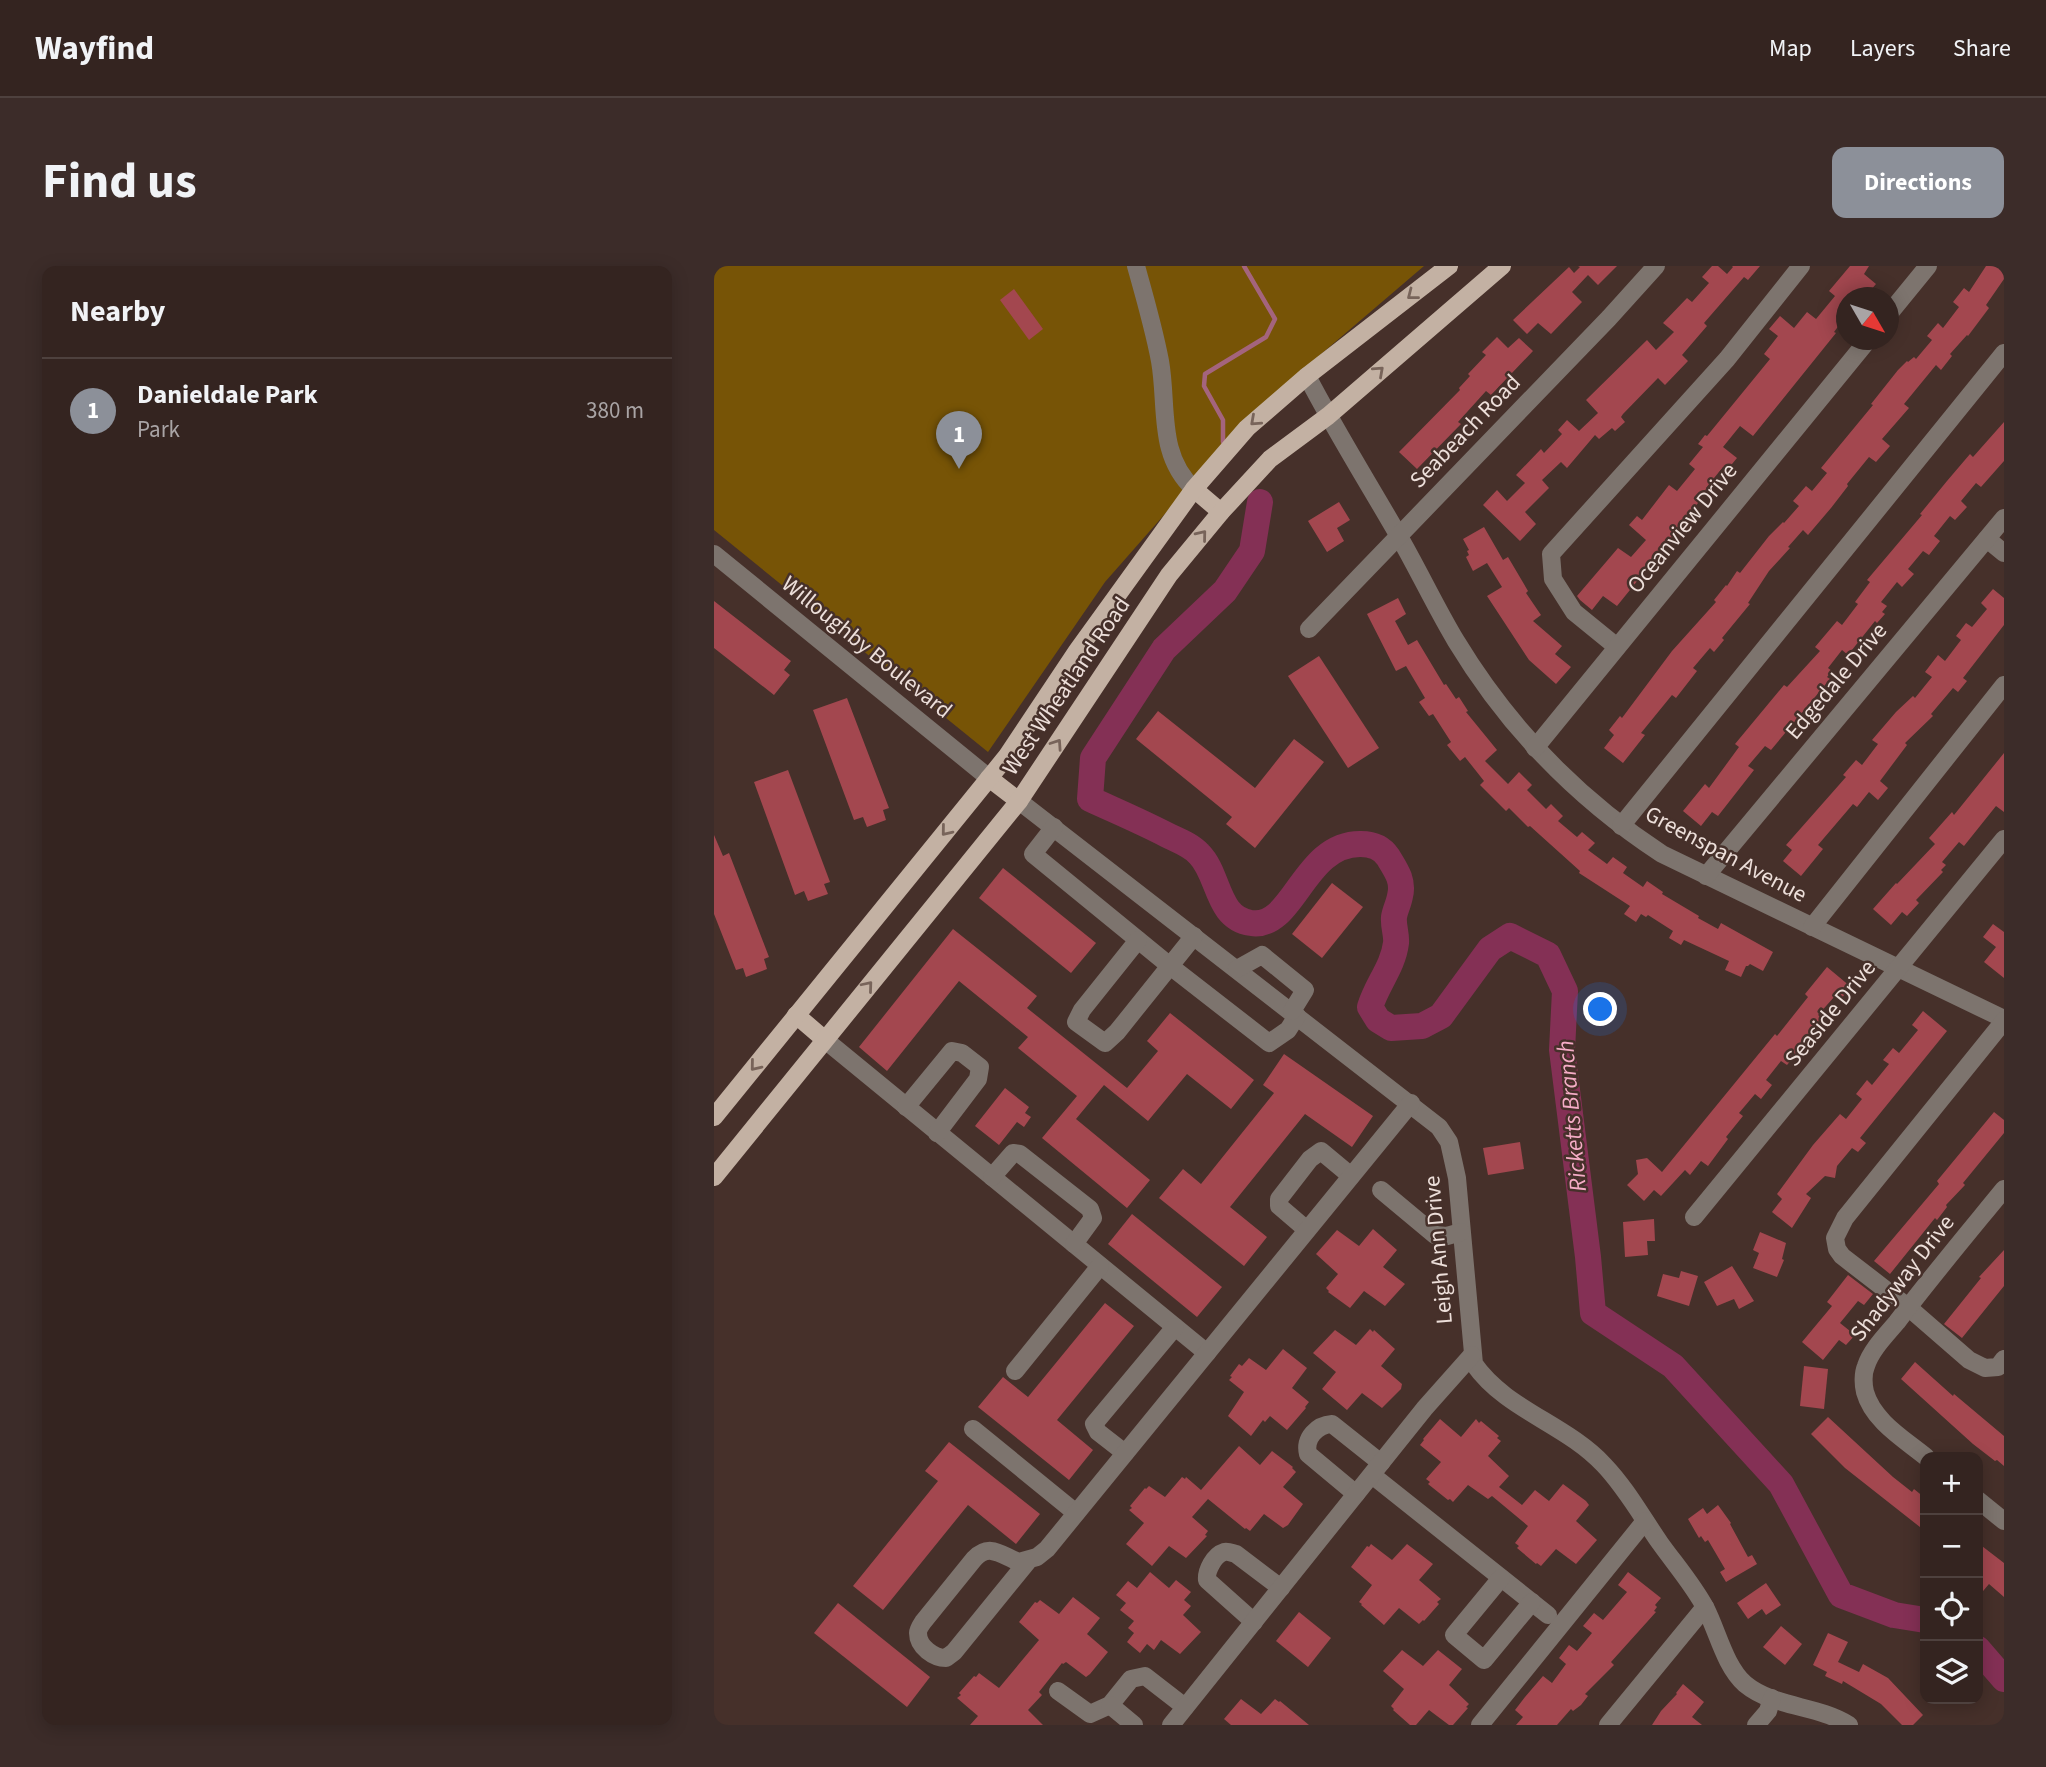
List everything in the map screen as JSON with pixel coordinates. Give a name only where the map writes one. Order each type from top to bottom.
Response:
[{"type":"main road","name":"West Wheatland Road","points":[[714,1116],[1023,734],[1077,651],[1194,489],[1247,428],[1307,376],[1449,266]]},
{"type":"main road","name":"West Wheatland Road","points":[[714,1177],[1019,801],[1169,575],[1221,512],[1270,459],[1328,416],[1503,266]]},
{"type":"main road","points":[[1194,489],[1221,512]]},
{"type":"main road","points":[[989,778],[1019,801]]},
{"type":"main road","points":[[796,1016],[824,1039]]},
{"type":"street","points":[[1136,266],[1161,365],[1170,453],[1177,470],[1194,489]]},
{"type":"street","name":"Seabeach Road","points":[[1308,629],[1656,266]]},
{"type":"street","points":[[1617,647],[1574,612],[1553,579],[1551,554],[1719,368],[1801,266]]},
{"type":"street","points":[[1899,301],[1928,266]]},
{"type":"street","name":"Oceanview Drive","points":[[1535,748],[1860,350]]},
{"type":"street","points":[[1621,826],[2004,352]]},
{"type":"street","name":"Greenspan Avenue","points":[[1307,376],[1456,640],[1502,707],[1535,748],[1621,826],[1662,854],[2004,1020]]},
{"type":"street","name":"Edgedale Drive","points":[[1706,876],[2004,518]]},
{"type":"street","points":[[1987,539],[2004,553]]},
{"type":"street","name":"Willoughby Boulevard","points":[[714,554],[989,778]]},
{"type":"street","points":[[1812,927],[2004,685]]},
{"type":"street","name":"Leigh Ann Drive","points":[[1019,801],[1440,1127],[1448,1142],[1457,1178],[1474,1364],[1485,1380],[1505,1396],[1579,1443],[1604,1464],[1705,1607],[1736,1675],[1761,1695],[1822,1713],[1849,1725]]},
{"type":"street","points":[[1054,827],[1033,854],[1269,1043],[1288,1030],[1305,990],[1262,956],[1237,969]]},
{"type":"street","name":"Seaside Drive","points":[[1694,1217],[2004,839]]},
{"type":"street","points":[[1138,940],[1082,1010],[1076,1022],[1105,1043],[1117,1032],[1194,936]]},
{"type":"street","points":[[2004,1020],[1845,1219],[1838,1230],[1835,1243],[1842,1256],[1908,1307],[1969,1360],[1985,1368],[1998,1367],[2004,1359]]},
{"type":"street","points":[[824,1039],[1207,1353]]},
{"type":"street","points":[[906,1107],[952,1051],[962,1053],[980,1067],[978,1079],[937,1133]]},
{"type":"street","points":[[1028,1561],[1019,1562],[991,1550],[981,1552],[923,1622],[918,1632],[926,1650],[937,1658],[946,1658],[954,1652],[1028,1561],[1047,1549],[1410,1103]]},
{"type":"street","points":[[1307,1230],[1279,1206],[1279,1199],[1310,1159],[1321,1151],[1351,1176]]},
{"type":"street","points":[[992,1177],[1013,1153],[1020,1154],[1090,1209],[1093,1218],[1074,1244]]},
{"type":"street","name":"Shadyway Drive","points":[[1920,1452],[1884,1423],[1870,1405],[1864,1391],[1866,1365],[1872,1353],[1908,1307],[2004,1189]]},
{"type":"street","points":[[1381,1190],[1436,1235],[1447,1236],[1461,1232]]},
{"type":"street","points":[[1015,1371],[1100,1266]]},
{"type":"street","points":[[1125,1453],[1098,1432],[1094,1424],[1175,1326]]},
{"type":"street","points":[[1171,1725],[1376,1469],[1472,1355]]},
{"type":"street","points":[[1356,1494],[1308,1454],[1308,1441],[1322,1424],[1332,1424],[1376,1469],[1501,1578],[1548,1615]]},
{"type":"street","points":[[973,1429],[1076,1513]]},
{"type":"street","points":[[1983,1503],[2002,1515]]},
{"type":"street","points":[[1480,1725],[1646,1521]]},
{"type":"street","points":[[1254,1622],[1207,1580],[1206,1573],[1212,1564],[1221,1553],[1227,1551],[1236,1554],[1281,1588]]},
{"type":"street","points":[[1501,1578],[1454,1635],[1484,1660],[1532,1602]]},
{"type":"street","points":[[1608,1725],[1705,1607]]},
{"type":"street","points":[[1058,1691],[1090,1714],[1110,1705],[1131,1679],[1145,1676],[1185,1707]]},
{"type":"street","points":[[1756,1725],[1768,1711],[1772,1698]]},
{"type":"street","points":[[1110,1705],[1134,1725]]},
{"type":"shaded area","points":[[714,266],[1424,266],[1258,408],[1105,582],[988,752],[714,530]]},
{"type":"building","points":[[1578,266],[1617,266],[1598,285],[1588,275],[1572,292],[1582,302],[1551,334],[1538,323],[1527,334],[1513,320],[1569,267],[1574,273],[1580,267]]},
{"type":"building","points":[[1712,266],[1718,266],[1727,274],[1732,266],[1760,266],[1748,280],[1744,277],[1704,323],[1707,326],[1682,355],[1688,361],[1665,385],[1658,378],[1623,414],[1621,417],[1625,422],[1615,431],[1612,428],[1599,439],[1595,435],[1567,468],[1561,462],[1542,480],[1549,488],[1525,512],[1536,524],[1520,541],[1483,505],[1497,490],[1507,501],[1525,483],[1516,475],[1541,449],[1544,453],[1562,434],[1558,430],[1567,420],[1579,431],[1598,413],[1586,400],[1647,340],[1656,350],[1674,332],[1663,323],[1687,298],[1692,302],[1709,283],[1702,277]]},
{"type":"building","points":[[1850,266],[1869,266],[1864,274],[1876,284],[1873,287],[1836,287],[1836,333],[1753,436],[1740,426],[1723,447],[1737,458],[1727,470],[1723,467],[1617,606],[1603,596],[1592,610],[1577,596],[1618,548],[1631,557],[1646,540],[1629,525],[1637,516],[1642,520],[1669,485],[1677,491],[1695,469],[1689,464],[1703,447],[1698,444],[1770,359],[1764,354],[1778,336],[1769,329],[1780,316],[1794,328],[1807,312],[1816,319],[1835,296],[1829,291]]},
{"type":"building","points":[[1986,266],[2004,266],[2004,279],[1986,305],[1989,308],[1950,354],[1952,356],[1941,370],[1936,365],[1904,404],[1909,408],[1882,439],[1890,446],[1876,462],[1869,457],[1808,535],[1803,530],[1788,547],[1790,548],[1769,571],[1748,603],[1750,604],[1722,638],[1724,640],[1714,652],[1710,648],[1693,668],[1697,671],[1676,698],[1672,695],[1641,733],[1645,735],[1623,763],[1604,748],[1614,735],[1609,730],[1620,716],[1622,718],[1672,651],[1716,602],[1714,600],[1737,571],[1740,573],[1769,536],[1799,506],[1793,501],[1806,486],[1812,491],[1827,473],[1821,468],[1898,370],[1907,361],[1914,357],[1916,359],[1932,340],[1927,336],[1938,323],[1943,328],[1959,307],[1953,302],[1964,288],[1969,292]]},
{"type":"building","points":[[1014,289],[1043,329],[1029,340],[1000,300]]},
{"type":"building","points":[[1497,337],[1508,348],[1519,338],[1533,351],[1491,395],[1486,391],[1458,422],[1461,424],[1417,469],[1399,452],[1460,390],[1470,376],[1468,374],[1486,355],[1482,352]]},
{"type":"building","points":[[2004,422],[2004,461],[1981,487],[1976,483],[1961,501],[1967,507],[1955,520],[1950,516],[1934,536],[1940,541],[1929,555],[1923,551],[1908,569],[1914,574],[1902,587],[1897,582],[1881,602],[1887,606],[1882,612],[1885,614],[1877,623],[1875,621],[1848,655],[1842,650],[1828,668],[1832,671],[1827,677],[1830,679],[1771,750],[1765,746],[1748,766],[1754,770],[1718,816],[1712,812],[1701,826],[1683,811],[1705,784],[1709,788],[1739,747],[1735,744],[1784,685],[1787,687],[1820,651],[1815,647],[1837,621],[1842,625],[1858,604],[1855,602],[1870,582],[1867,580],[1947,481],[1970,454],[1973,457]]},
{"type":"building","points":[[1339,502],[1350,520],[1337,528],[1344,541],[1327,552],[1308,521]]},
{"type":"building","points":[[1484,527],[1503,560],[1508,557],[1528,591],[1526,593],[1541,615],[1533,621],[1562,646],[1555,654],[1571,667],[1556,684],[1529,660],[1487,596],[1502,587],[1487,563],[1473,571],[1466,557],[1469,550],[1463,539]]},
{"type":"building","points":[[1993,589],[2004,598],[2004,625],[1963,678],[1967,681],[1958,692],[1953,688],[1931,714],[1933,716],[1905,743],[1907,745],[1880,781],[1888,788],[1878,800],[1869,792],[1857,807],[1853,804],[1818,845],[1823,849],[1801,876],[1783,861],[1792,850],[1786,845],[1846,777],[1843,775],[1856,760],[1862,765],[1878,744],[1872,740],[1896,712],[1913,696],[1915,698],[1932,677],[1925,672],[1938,655],[1945,661],[1961,640],[1956,636],[1966,623],[1972,627],[1987,609],[1981,603]]},
{"type":"building","points":[[1398,598],[1406,614],[1395,621],[1408,645],[1417,640],[1444,685],[1446,684],[1456,699],[1459,697],[1468,711],[1466,712],[1497,750],[1485,761],[1508,784],[1519,772],[1532,785],[1527,790],[1546,809],[1551,804],[1563,816],[1558,821],[1577,837],[1582,832],[1595,843],[1588,850],[1607,864],[1613,857],[1627,867],[1623,873],[1643,887],[1647,881],[1663,892],[1662,894],[1699,916],[1698,918],[1718,929],[1721,923],[1773,952],[1763,971],[1750,964],[1746,966],[1741,977],[1725,970],[1729,961],[1684,940],[1681,945],[1669,938],[1673,931],[1648,915],[1646,917],[1641,914],[1636,922],[1624,914],[1630,906],[1579,873],[1580,871],[1530,826],[1509,808],[1506,811],[1480,785],[1484,781],[1465,757],[1460,761],[1447,745],[1451,742],[1433,714],[1429,716],[1419,702],[1425,698],[1406,666],[1396,671],[1367,614]]},
{"type":"building","points":[[714,601],[791,661],[784,670],[790,675],[774,695],[714,648]]},
{"type":"building","points":[[1319,656],[1379,748],[1348,768],[1288,676]]},
{"type":"building","points":[[847,698],[889,808],[883,810],[886,820],[867,827],[863,817],[854,820],[813,710]]},
{"type":"building","points":[[1158,711],[1255,788],[1294,739],[1324,762],[1255,848],[1226,824],[1232,817],[1136,739]]},
{"type":"building","points":[[2004,753],[2004,812],[1996,806],[1964,846],[1959,842],[1942,862],[1946,865],[1941,870],[1943,872],[1916,900],[1919,903],[1907,916],[1902,912],[1891,925],[1873,909],[1935,844],[1929,838],[1952,812],[1954,815]]},
{"type":"building","points":[[788,770],[830,882],[824,884],[828,894],[808,901],[804,891],[795,895],[754,782]]},
{"type":"building","points":[[714,835],[723,856],[729,853],[769,957],[764,959],[767,969],[746,977],[743,968],[736,970],[714,914]]},
{"type":"building","points":[[1003,868],[1096,943],[1071,973],[979,898]]},
{"type":"building","points":[[1332,883],[1363,907],[1322,958],[1292,934]]},
{"type":"building","points":[[1993,924],[2004,932],[2004,978],[1984,962],[1996,947],[1983,937]]},
{"type":"building","points":[[953,929],[1037,996],[1027,1008],[1127,1088],[1158,1051],[1147,1041],[1170,1013],[1254,1080],[1231,1109],[1187,1074],[1148,1121],[1104,1085],[1076,1119],[1150,1180],[1127,1208],[1042,1138],[1077,1096],[1018,1048],[1028,1037],[959,981],[887,1071],[859,1047]]},
{"type":"building","points":[[1827,967],[1851,987],[1840,1000],[1835,996],[1818,1015],[1823,1019],[1787,1065],[1781,1061],[1766,1080],[1772,1085],[1761,1099],[1755,1094],[1739,1113],[1743,1116],[1708,1166],[1701,1161],[1690,1175],[1685,1170],[1661,1196],[1654,1190],[1644,1201],[1627,1185],[1638,1174],[1636,1160],[1647,1158],[1662,1172],[1775,1034],[1777,1036],[1808,997],[1805,994]]},
{"type":"building","points":[[1923,1011],[1947,1031],[1860,1138],[1866,1143],[1858,1152],[1852,1148],[1837,1166],[1835,1178],[1825,1176],[1806,1194],[1811,1198],[1792,1228],[1772,1212],[1782,1199],[1777,1194],[1840,1114],[1846,1119],[1862,1099],[1856,1094],[1867,1080],[1872,1085],[1889,1064],[1883,1060],[1893,1048],[1899,1053],[1918,1030],[1912,1025]]},
{"type":"building","points":[[1284,1054],[1373,1116],[1352,1147],[1305,1114],[1230,1207],[1267,1237],[1244,1266],[1159,1198],[1183,1169],[1201,1184],[1274,1093],[1263,1085]]},
{"type":"building","points":[[1005,1088],[1029,1107],[1025,1113],[1031,1117],[1024,1127],[1017,1122],[999,1145],[975,1126]]},
{"type":"building","points":[[1994,1112],[2004,1120],[2004,1133],[1937,1220],[1935,1218],[1890,1274],[1874,1261],[1939,1184],[1937,1181]]},
{"type":"building","points":[[1520,1142],[1524,1169],[1488,1175],[1483,1148]]},
{"type":"building","points":[[1132,1214],[1222,1287],[1197,1317],[1108,1244]]},
{"type":"building","points":[[1654,1219],[1655,1241],[1647,1241],[1648,1255],[1625,1257],[1623,1222]]},
{"type":"building","points":[[1373,1229],[1397,1250],[1383,1267],[1405,1284],[1385,1306],[1364,1291],[1350,1308],[1328,1292],[1326,1288],[1338,1274],[1316,1254],[1337,1230],[1359,1246]]},
{"type":"building","points":[[1760,1232],[1786,1243],[1782,1259],[1784,1260],[1777,1277],[1753,1268],[1759,1253],[1753,1250]]},
{"type":"building","points":[[2004,1250],[2004,1286],[1962,1338],[1944,1324],[1981,1278],[1979,1277]]},
{"type":"building","points":[[1732,1266],[1754,1301],[1739,1309],[1734,1299],[1717,1306],[1704,1282]]},
{"type":"building","points":[[1681,1271],[1698,1276],[1689,1306],[1657,1296],[1663,1274],[1679,1278]]},
{"type":"building","points":[[1848,1275],[1873,1294],[1864,1305],[1858,1301],[1840,1323],[1855,1335],[1846,1345],[1839,1340],[1823,1360],[1802,1342],[1832,1306],[1827,1302]]},
{"type":"building","points":[[1105,1303],[1134,1326],[1057,1420],[1093,1450],[1069,1480],[978,1407],[1003,1377],[1028,1397]]},
{"type":"building","points":[[1370,1329],[1395,1349],[1381,1366],[1402,1384],[1401,1389],[1382,1408],[1362,1393],[1347,1410],[1322,1389],[1336,1372],[1313,1353],[1335,1330],[1356,1345]]},
{"type":"building","points":[[1283,1349],[1307,1368],[1292,1388],[1309,1402],[1287,1430],[1270,1416],[1265,1422],[1263,1420],[1251,1436],[1228,1416],[1244,1392],[1229,1380],[1232,1377],[1230,1376],[1239,1364],[1242,1366],[1249,1358],[1266,1370]]},
{"type":"building","points":[[1915,1362],[2004,1436],[2004,1466],[1973,1444],[1901,1379]]},
{"type":"building","points":[[1804,1366],[1828,1369],[1824,1409],[1800,1406]]},
{"type":"building","points":[[1828,1417],[1893,1477],[1912,1492],[1914,1489],[1920,1494],[1920,1527],[1845,1468],[1811,1434]]},
{"type":"building","points":[[1440,1419],[1461,1437],[1476,1419],[1499,1436],[1497,1438],[1501,1441],[1488,1456],[1509,1476],[1499,1487],[1522,1505],[1535,1490],[1549,1501],[1563,1484],[1586,1501],[1589,1505],[1576,1521],[1597,1540],[1576,1564],[1556,1549],[1541,1566],[1536,1564],[1517,1548],[1519,1546],[1515,1543],[1528,1526],[1492,1496],[1488,1499],[1468,1485],[1453,1502],[1428,1484],[1430,1482],[1426,1479],[1441,1462],[1420,1445]]},
{"type":"building","points":[[949,1442],[1040,1514],[1016,1544],[968,1505],[883,1610],[853,1586],[938,1481],[925,1471]]},
{"type":"building","points":[[1239,1446],[1260,1465],[1272,1451],[1293,1467],[1296,1472],[1283,1487],[1303,1504],[1288,1525],[1283,1528],[1264,1514],[1250,1531],[1208,1499],[1192,1517],[1208,1531],[1205,1535],[1207,1536],[1186,1558],[1169,1546],[1152,1566],[1126,1544],[1144,1523],[1129,1510],[1145,1488],[1149,1486],[1165,1497],[1182,1477],[1186,1477],[1201,1490]]},
{"type":"building","points":[[1718,1505],[1731,1523],[1748,1557],[1752,1555],[1757,1564],[1726,1582],[1720,1572],[1725,1569],[1708,1540],[1705,1542],[1701,1536],[1699,1538],[1688,1519],[1703,1508],[1707,1514]]},
{"type":"building","points":[[1371,1544],[1392,1560],[1407,1544],[1433,1564],[1419,1580],[1441,1599],[1424,1621],[1419,1624],[1399,1608],[1384,1625],[1361,1605],[1359,1602],[1372,1585],[1351,1567]]},
{"type":"building","points":[[1983,1547],[2004,1563],[2004,1597],[1989,1584],[1983,1591]]},
{"type":"building","points":[[1150,1572],[1169,1588],[1176,1580],[1191,1592],[1184,1600],[1191,1606],[1183,1615],[1201,1632],[1180,1654],[1161,1640],[1154,1650],[1147,1644],[1140,1653],[1127,1642],[1134,1633],[1128,1628],[1134,1621],[1120,1610],[1126,1603],[1116,1595],[1128,1581],[1137,1588]]},
{"type":"building","points":[[1628,1572],[1661,1598],[1655,1605],[1656,1612],[1611,1662],[1614,1665],[1585,1694],[1588,1696],[1581,1705],[1573,1711],[1571,1709],[1557,1725],[1516,1725],[1523,1717],[1515,1710],[1525,1697],[1543,1676],[1552,1683],[1566,1664],[1559,1658],[1569,1645],[1577,1651],[1592,1633],[1583,1626],[1594,1613],[1603,1620],[1627,1592],[1618,1585]]},
{"type":"building","points":[[1766,1583],[1781,1605],[1766,1615],[1762,1609],[1748,1619],[1737,1603]]},
{"type":"building","points":[[1073,1597],[1100,1618],[1087,1634],[1108,1652],[1086,1677],[1066,1662],[1062,1663],[1039,1692],[1042,1695],[1028,1710],[1043,1725],[970,1725],[978,1716],[957,1698],[961,1695],[959,1693],[979,1673],[999,1688],[1039,1640],[1019,1622],[1035,1602],[1040,1600],[1059,1614]]},
{"type":"building","points":[[838,1603],[930,1677],[907,1707],[814,1633]]},
{"type":"building","points":[[1299,1612],[1331,1638],[1308,1667],[1276,1641]]},
{"type":"building","points":[[1781,1626],[1802,1644],[1785,1665],[1763,1647]]},
{"type":"building","points":[[1828,1633],[1848,1642],[1838,1662],[1859,1672],[1863,1664],[1888,1678],[1923,1715],[1913,1725],[1902,1725],[1881,1704],[1843,1681],[1842,1684],[1825,1676],[1827,1672],[1813,1665]]},
{"type":"building","points":[[1402,1650],[1423,1666],[1438,1650],[1462,1669],[1449,1685],[1469,1704],[1453,1725],[1449,1725],[1429,1710],[1416,1725],[1410,1725],[1393,1710],[1391,1706],[1404,1689],[1383,1671]]},
{"type":"building","points":[[1683,1684],[1704,1702],[1692,1717],[1702,1725],[1652,1725],[1661,1711]]},
{"type":"building","points":[[1241,1699],[1261,1714],[1275,1699],[1309,1725],[1231,1725],[1224,1719]]},
{"type":"waterway","name":"Ricketts Branch","points":[[1223,442],[1223,420],[1204,386],[1205,374],[1266,337],[1275,319],[1244,266]]},
{"type":"waterway","name":"Ricketts Branch","points":[[1260,502],[1252,551],[1225,591],[1164,649],[1093,758],[1090,799],[1192,848],[1206,863],[1231,913],[1251,923],[1266,922],[1278,913],[1312,870],[1325,857],[1341,847],[1365,844],[1383,851],[1396,871],[1401,891],[1394,917],[1394,952],[1370,1007],[1378,1020],[1391,1028],[1422,1026],[1441,1016],[1490,949],[1510,936],[1548,955],[1565,991],[1562,1050],[1593,1313],[1673,1366],[1781,1484],[1841,1595],[1894,1615],[1920,1619]]},
{"type":"waterway","name":"Ricketts Branch","points":[[1983,1655],[2004,1679]]},
{"type":"place","name":"Danieldale Park","points":[[959,469]]}]
